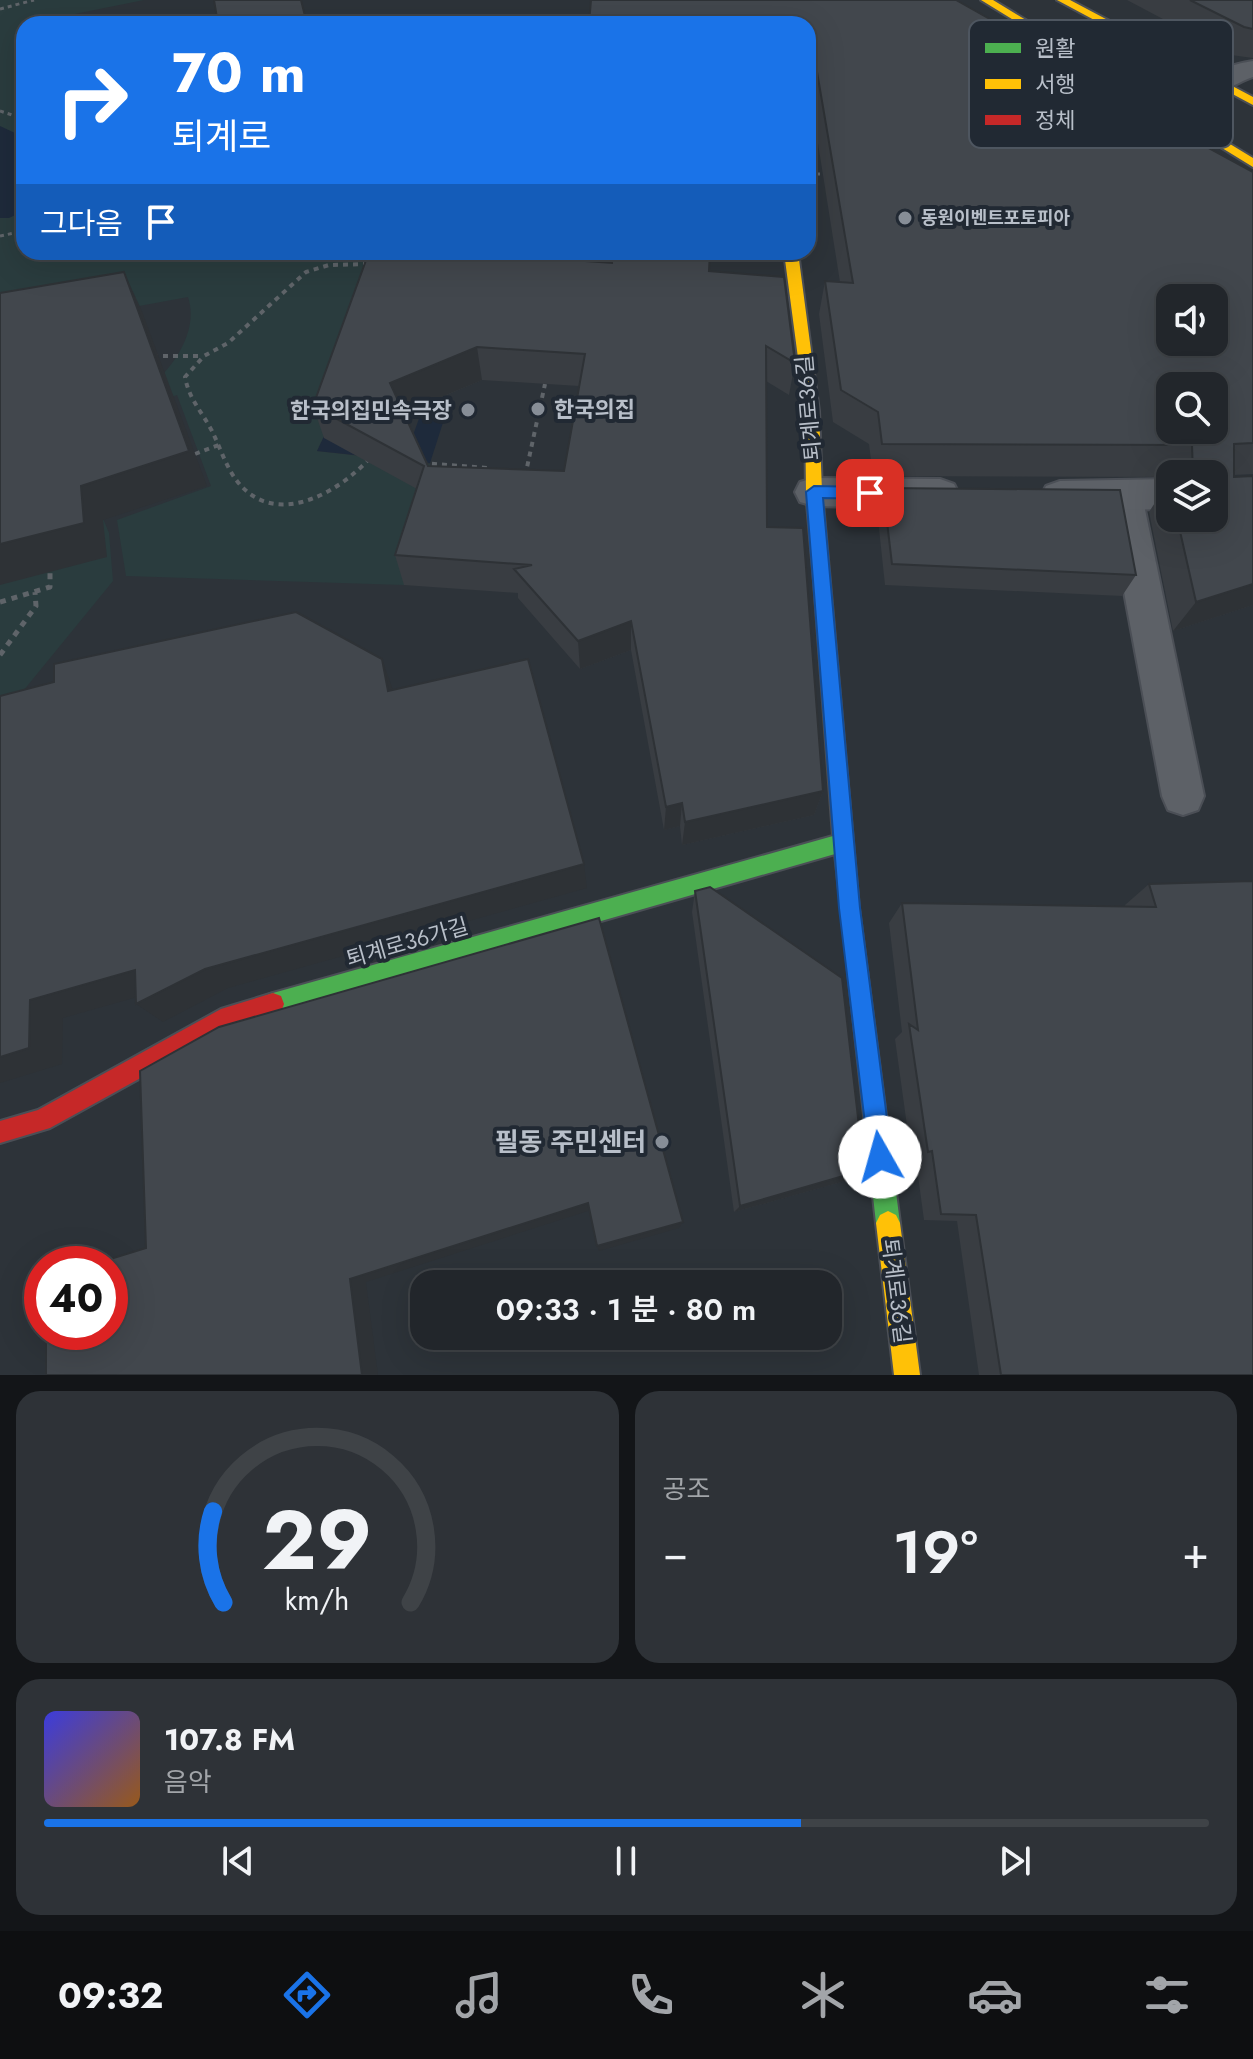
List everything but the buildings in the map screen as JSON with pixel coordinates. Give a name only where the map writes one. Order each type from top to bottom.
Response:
[{"type":"street","points":[[986,0],[1019,20]]},
{"type":"street","points":[[1062,0],[1100,20]]},
{"type":"street","points":[[1233,75],[1253,69]]},
{"type":"street","points":[[1233,91],[1253,102]]},
{"type":"street","points":[[1228,148],[1253,163]]},
{"type":"street","name":"퇴계로36길","points":[[792,260],[812,411],[814,492],[849,908],[907,1375]]},
{"type":"street","points":[[814,492],[978,495]]},
{"type":"street","points":[[1023,496],[1156,494]]},
{"type":"street","name":"퇴계로36가길","points":[[0,1132],[42,1120],[229,1017],[845,842]]},
{"type":"lane","points":[[1124,495],[1183,796]]},
{"type":"path","points":[[0,9],[34,0]]},
{"type":"path","points":[[816,174],[840,174]]},
{"type":"path","points":[[370,264],[329,265],[306,272],[228,343],[204,356],[185,377],[187,395],[206,419],[237,482],[257,500],[279,506],[321,497],[363,467],[370,457]]},
{"type":"path","points":[[148,356],[204,356]]},
{"type":"path","points":[[512,471],[526,472],[545,384]]},
{"type":"path","points":[[195,454],[219,445]]},
{"type":"path","points":[[415,462],[499,469]]},
{"type":"path","points":[[0,602],[50,587],[50,565],[62,563]]},
{"type":"path","points":[[0,655],[36,606],[35,592]]},
{"type":"shaded area","points":[[0,0],[144,0],[65,16],[16,16],[16,260],[490,260],[481,299],[327,430],[317,451],[430,464],[404,585],[126,576],[117,520],[211,486],[177,395],[77,429],[128,403],[163,374],[186,338],[191,311],[188,297],[74,318],[59,411],[109,533],[113,581],[19,696],[0,702]]},
{"type":"water","points":[[0,126],[16,134],[16,215],[0,218]]},
{"type":"water","points":[[425,402],[449,404],[430,463],[317,451],[327,430],[412,438]]},
{"type":"traffic: fast","points":[[822,582],[849,908],[888,1223]]},
{"type":"traffic: fast","points":[[273,1004],[845,842]]},
{"type":"traffic: slow","points":[[986,0],[1019,20]]},
{"type":"traffic: slow","points":[[1062,0],[1099,20]]},
{"type":"traffic: slow","points":[[1233,91],[1253,102]]},
{"type":"traffic: slow","points":[[1228,148],[1253,163]]},
{"type":"traffic: slow","points":[[792,260],[812,411],[814,492],[822,582]]},
{"type":"traffic: slow","points":[[888,1223],[907,1375]]},
{"type":"traffic: jam","points":[[0,1132],[42,1120],[229,1017],[273,1004]]},
{"type":"place","name":"동원이벤트포토피아","points":[[905,218]]},
{"type":"place","name":"한국의집","points":[[538,409]]},
{"type":"place","name":"한국의집민속극장","points":[[468,410]]},
{"type":"place","name":"필동 주민센터","points":[[662,1142]]},
{"type":"route","points":[[870,493],[814,492],[849,908],[880,1157]]}]
